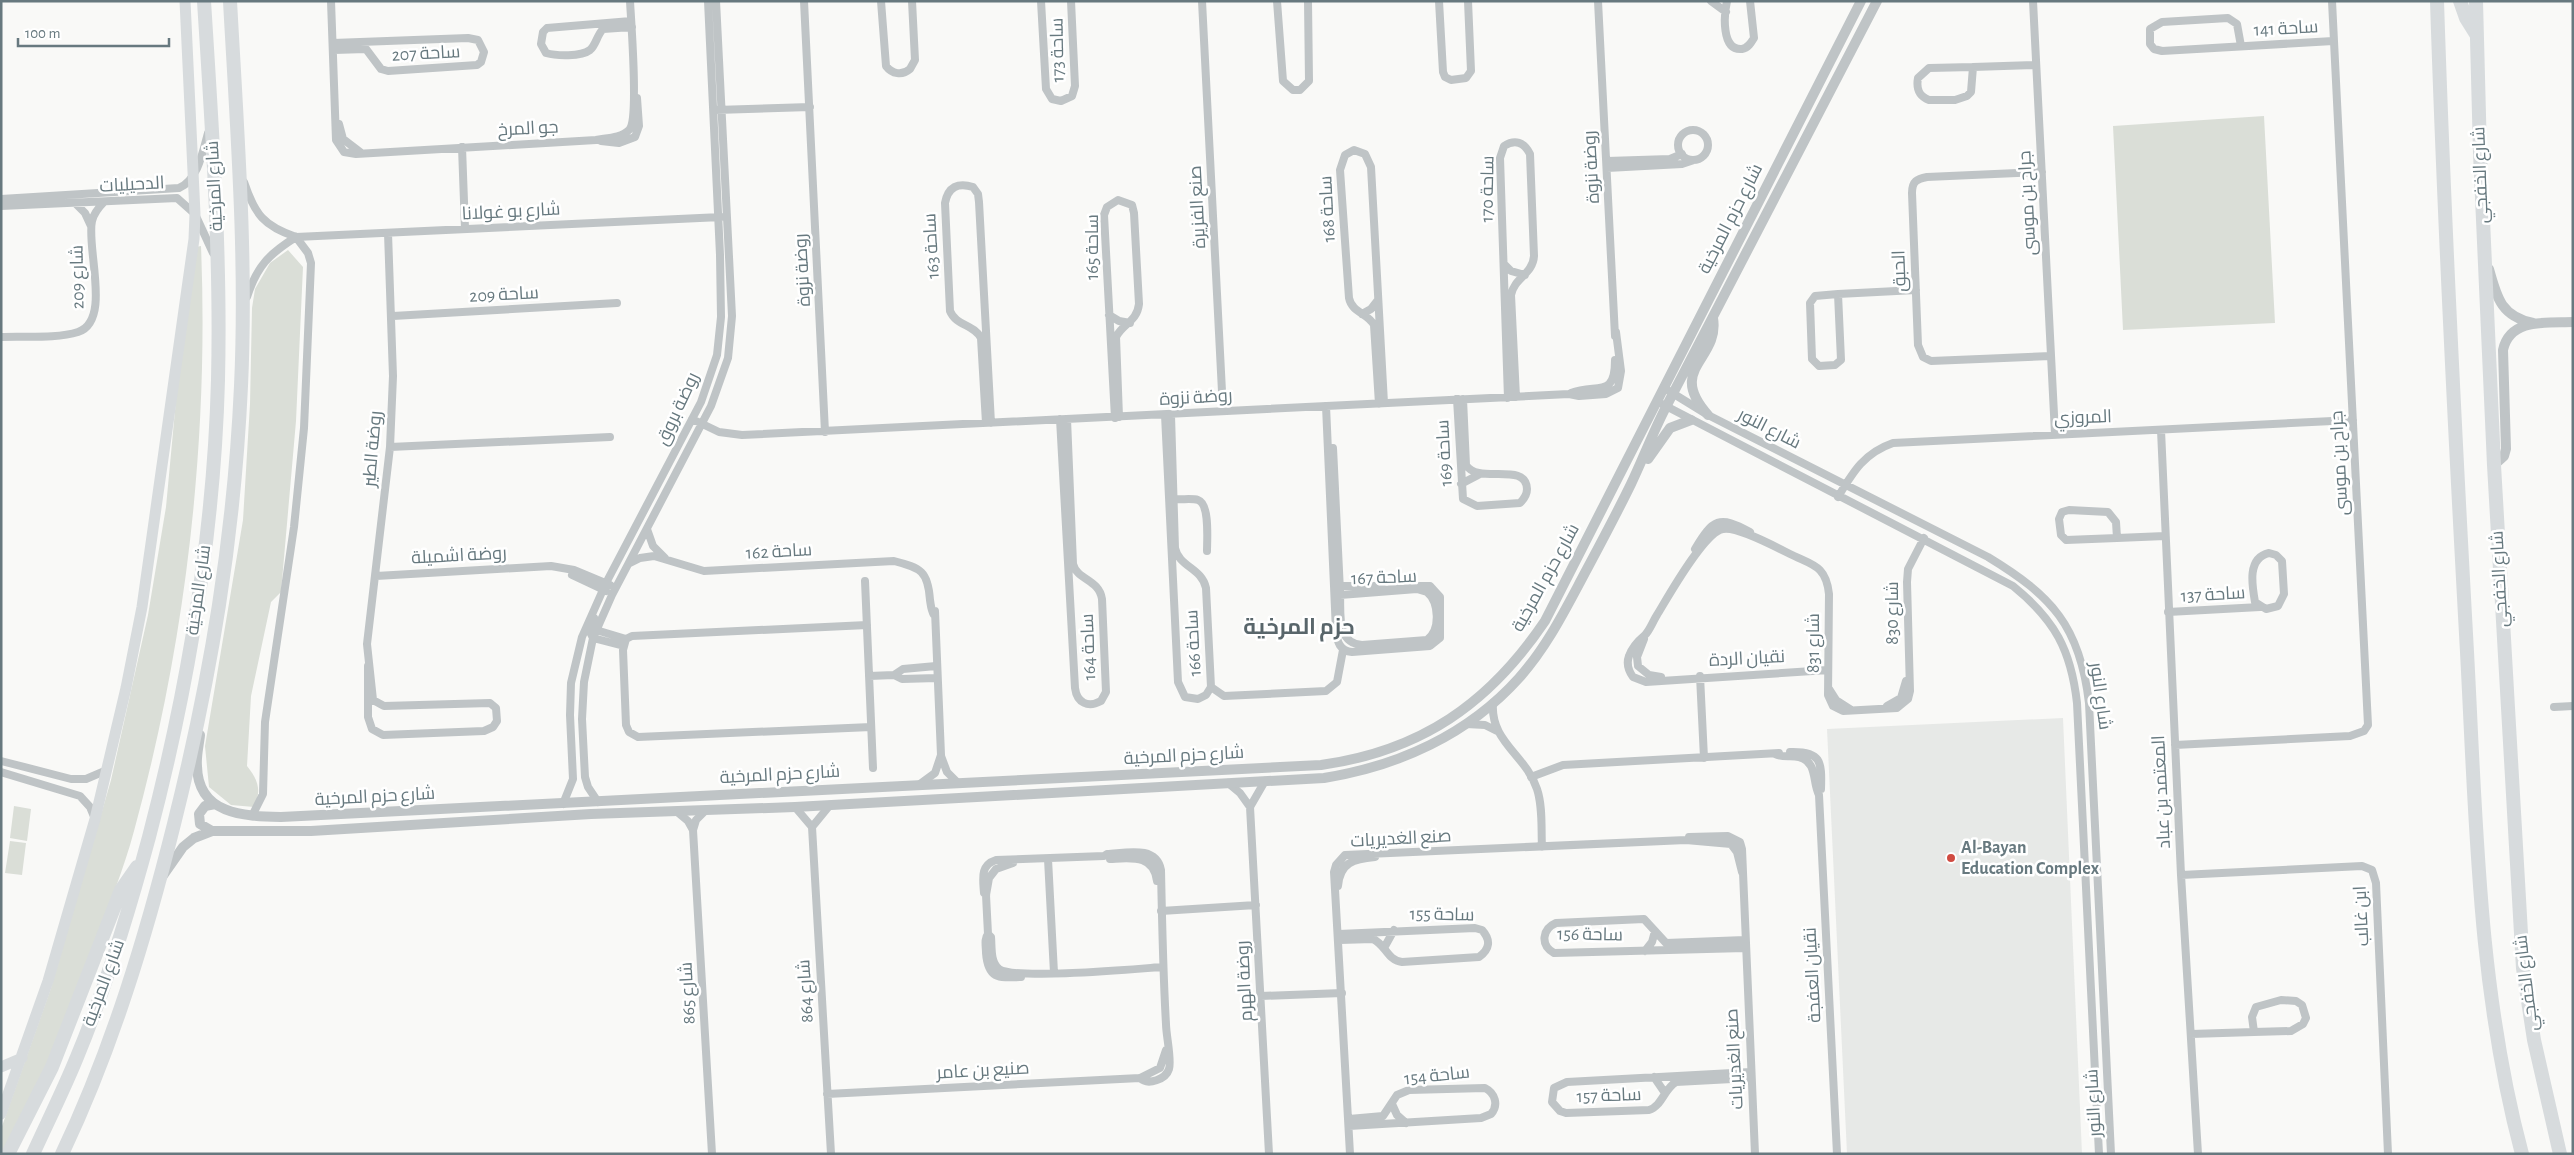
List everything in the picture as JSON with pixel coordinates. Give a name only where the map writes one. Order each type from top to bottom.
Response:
[{"type":"highway","name":"شارع المرخية","points":[[33,1154],[81,1047],[120,938],[142,863],[168,762],[187,674],[202,576],[218,383],[219,272],[204,1]]},
{"type":"highway","name":"شارع المرخية","points":[[62,1154],[98,1069],[142,944],[160,880],[208,677],[226,571],[236,483],[242,315],[239,168],[230,1]]},
{"type":"highway","name":"شارع الخفجي","points":[[2436,1],[2449,313],[2481,909],[2497,1045],[2522,1154]]},
{"type":"highway","points":[[2460,1],[2466,18],[2477,34]]},
{"type":"highway","name":"شارع الخفجي","points":[[2476,1],[2484,249],[2494,465],[2523,968],[2534,1040],[2560,1154]]},
{"type":"highway","points":[[8,1154],[52,1067],[121,890],[132,873],[142,863]]},
{"type":"main road","name":"شارع المرخية","points":[[1,1114],[48,982],[95,819],[142,607],[194,239],[185,1]]},
{"type":"main road","points":[[1,1067],[22,1058]]},
{"type":"street","name":"جو المرخ","points":[[331,1],[336,96],[341,136],[348,144],[360,152],[596,140],[622,134],[630,129],[633,119],[634,89],[630,1]]},
{"type":"street","name":"روضة بروق","points":[[563,804],[573,779],[570,715],[574,660],[589,617],[692,419],[709,380],[717,355],[720,333],[708,1]]},
{"type":"street","name":"روضة بروق","points":[[598,802],[588,787],[585,777],[582,718],[584,682],[594,634],[614,591],[720,386],[732,333],[728,216],[720,110],[716,1]]},
{"type":"street","name":"روضة نزوة","points":[[804,1],[825,432]]},
{"type":"street","points":[[881,1],[886,66],[894,73],[901,74],[910,69],[915,60],[912,1]]},
{"type":"street","name":"ساحة 173","points":[[1041,1],[1046,89],[1052,99],[1061,101],[1072,96],[1075,86],[1071,1]]},
{"type":"street","name":"صنع الفزيرة","points":[[1202,1],[1223,411]]},
{"type":"street","points":[[1278,1],[1283,82],[1293,90],[1300,90],[1309,81],[1308,1]]},
{"type":"street","points":[[1439,1],[1443,72],[1445,77],[1451,80],[1466,78],[1471,71],[1468,1]]},
{"type":"street","name":"روضة نزوة","points":[[692,419],[701,424],[734,434],[825,432],[1460,399],[1606,394],[1618,388],[1620,371],[1616,332],[1598,1]]},
{"type":"street","points":[[1711,1],[1726,12]]},
{"type":"street","points":[[1727,1],[1728,40],[1736,48],[1747,47],[1754,38],[1750,1]]},
{"type":"street","name":"شارع حزم المرخية","points":[[160,880],[183,847],[194,838],[212,831],[311,830],[581,814],[795,807],[1324,778],[1357,773],[1394,762],[1429,746],[1466,724],[1493,703],[1518,679],[1540,652],[1557,625],[1632,482],[1662,404],[1664,389],[1861,1]]},
{"type":"street","name":"شارع حزم المرخية","points":[[215,804],[231,812],[252,816],[311,816],[1321,765],[1352,760],[1392,749],[1445,723],[1483,695],[1507,672],[1545,621],[1662,404],[1674,394],[1877,1]]},
{"type":"street","name":"جراح بن موسى","points":[[2033,1],[2055,434]]},
{"type":"street","name":"جراح بن موسى","points":[[2175,745],[2350,736],[2364,731],[2368,725],[2332,1]]},
{"type":"street","name":"ساحة 141","points":[[2241,46],[2237,24],[2228,18],[2162,22],[2150,30],[2149,36],[2154,49],[2162,51],[2333,41]]},
{"type":"street","points":[[584,24],[631,24],[607,28],[600,32],[590,50],[580,54],[551,55],[543,50],[541,37],[547,28],[584,24]]},
{"type":"street","points":[[584,24],[596,40]]},
{"type":"street","name":"ساحة 207","points":[[474,38],[482,44],[483,57],[477,65],[471,66],[388,71],[381,69],[369,51],[363,48],[334,47],[384,41],[474,38]]},
{"type":"street","points":[[374,58],[376,49],[384,41]]},
{"type":"street","points":[[1973,67],[1971,92],[1962,99],[1929,100],[1924,98],[1917,89],[1918,78],[1925,70],[1973,67],[2036,65]]},
{"type":"street","points":[[712,110],[810,107]]},
{"type":"street","points":[[192,176],[200,160],[212,120]]},
{"type":"street","points":[[1607,165],[1682,164],[1694,160],[1704,155],[1708,145],[1704,134],[1700,131],[1688,131],[1680,138],[1679,144],[1682,154],[1694,160]]},
{"type":"street","name":"ساحة 170","points":[[1516,142],[1527,148],[1530,162],[1534,261],[1525,275],[1513,286],[1510,295],[1512,398],[1500,158],[1504,146],[1516,142]]},
{"type":"street","points":[[462,147],[465,229]]},
{"type":"street","name":"ساحة 168","points":[[1354,150],[1365,154],[1371,167],[1381,403],[1373,322],[1354,309],[1349,298],[1340,170],[1345,155],[1354,150]]},
{"type":"street","points":[[1607,165],[1670,159],[1682,154]]},
{"type":"street","name":"شارع بو غولانا","points":[[239,168],[255,209],[266,224],[296,237],[728,216]]},
{"type":"street","name":"الحبق","points":[[2042,172],[1916,179],[1912,187],[1918,345],[1920,352],[1926,360],[1935,362],[2051,356]]},
{"type":"street","name":"الدحيليات","points":[[1,200],[171,190],[184,186],[192,176]]},
{"type":"street","name":"ساحة 163","points":[[958,185],[973,187],[978,194],[985,313],[988,423],[984,347],[978,332],[955,320],[950,305],[945,203],[946,195],[958,185]]},
{"type":"street","name":"الدحيليات","points":[[1,206],[177,198],[194,214],[209,242],[219,272]]},
{"type":"street","name":"ساحة 165","points":[[1118,200],[1132,205],[1134,213],[1139,304],[1138,312],[1131,323],[1116,338],[1117,418],[1104,214],[1107,207],[1118,200]]},
{"type":"street","name":"شارع 209","points":[[1,337],[70,334],[86,329],[91,323],[96,304],[91,226],[95,212],[104,202]]},
{"type":"street","name":"شارع 209","points":[[75,203],[85,213],[91,226]]},
{"type":"street","name":"روضة الطير","points":[[370,724],[367,644],[390,447],[394,368],[388,233]]},
{"type":"street","points":[[242,315],[251,283],[267,257],[296,237],[308,253],[311,263],[304,428],[284,604],[265,722],[264,794],[252,816]]},
{"type":"street","points":[[2484,249],[2493,283],[2503,307],[2517,319],[2537,323],[2573,322]]},
{"type":"street","points":[[1504,264],[1511,272],[1525,275]]},
{"type":"street","points":[[1838,294],[1841,360],[1835,365],[1819,366],[1812,359],[1810,300],[1815,296],[1838,294],[1916,290]]},
{"type":"street","points":[[1362,314],[1371,309],[1378,300]]},
{"type":"street","name":"ساحة 209","points":[[393,316],[617,303]]},
{"type":"street","points":[[967,325],[978,322],[985,313]]},
{"type":"street","points":[[1109,315],[1119,321],[1131,323]]},
{"type":"street","points":[[1708,415],[1694,398],[1691,387],[1700,361],[1714,332],[1713,318]]},
{"type":"street","points":[[2494,465],[2504,456],[2506,449],[2503,350],[2505,339],[2511,331],[2537,323]]},
{"type":"street","name":"شارع النور","points":[[1664,389],[1708,415],[1988,557],[2021,577],[2042,594],[2063,619],[2077,648],[2086,680],[2089,703],[2112,1154]]},
{"type":"street","name":"ساحة 169","points":[[1460,399],[1466,466],[1471,472],[1480,474],[1518,475],[1526,484],[1525,498],[1517,504],[1472,506],[1463,499],[1461,484],[1460,399]]},
{"type":"street","name":"شارع النور","points":[[1662,404],[1838,497],[1924,538],[2013,586],[2033,602],[2053,625],[2067,652],[2074,680],[2077,704],[2099,1154]]},
{"type":"street","name":"ساحة 167","points":[[1329,406],[1337,586],[1338,595],[1342,628],[1345,637],[1352,643],[1362,645],[1422,642],[1434,633],[1435,604],[1427,592],[1417,589],[1338,595]]},
{"type":"street","name":"ساحة 166","points":[[1168,415],[1176,554],[1202,576],[1206,588],[1211,687],[1206,695],[1198,699],[1189,699],[1180,689],[1173,576],[1168,415]]},
{"type":"street","name":"ساحة 164","points":[[1064,419],[1072,564],[1075,570],[1098,587],[1102,599],[1106,692],[1104,697],[1096,703],[1084,703],[1076,695],[1069,587],[1064,419]]},
{"type":"street","points":[[1632,482],[1663,436],[1676,425],[1691,420]]},
{"type":"street","name":"المروزي","points":[[1838,497],[1860,463],[1869,454],[1893,443],[2353,420]]},
{"type":"street","name":"المعتمد بن عباد","points":[[2161,430],[2181,875],[2198,1154]]},
{"type":"street","points":[[390,447],[610,437]]},
{"type":"street","points":[[1461,484],[1480,474]]},
{"type":"street","points":[[1174,499],[1198,500],[1204,504],[1206,510],[1207,550]]},
{"type":"street","points":[[2117,538],[2116,522],[2108,512],[2069,510],[2062,512],[2059,518],[2061,535],[2066,540],[2117,538],[2165,536]]},
{"type":"street","points":[[647,529],[653,546],[666,560]]},
{"type":"street","name":"نقيان الردة","points":[[1799,559],[1755,537],[1729,529],[1721,529],[1710,536],[1694,555],[1645,635],[1636,657],[1638,666],[1649,675],[1667,678],[1828,670]]},
{"type":"street","name":"شارع 830","points":[[1830,689],[1828,695],[1832,706],[1843,711],[1887,706],[1897,702],[1904,694],[1908,661],[1908,569],[1924,538]]},
{"type":"street","name":"ساحة 137","points":[[2168,612],[2260,607],[2273,609],[2278,606],[2284,594],[2282,561],[2276,555],[2269,553],[2261,555],[2255,560],[2253,568],[2254,596],[2260,607]]},
{"type":"street","name":"ساحة 162","points":[[629,564],[647,556],[704,571],[910,560],[928,571],[934,588],[941,755],[947,772],[958,783]]},
{"type":"street","name":"شارع 831","points":[[1799,559],[1820,576],[1828,596],[1828,670],[1830,689]]},
{"type":"street","name":"روضة اشميلة","points":[[376,576],[551,566],[574,570],[614,591]]},
{"type":"street","points":[[1173,576],[1188,566]]},
{"type":"street","points":[[1069,587],[1078,580],[1087,578]]},
{"type":"street","points":[[864,581],[874,768]]},
{"type":"street","points":[[604,586],[590,632],[625,642],[636,635],[867,626]]},
{"type":"street","name":"ساحة 167","points":[[1337,586],[1430,586],[1438,592],[1441,603],[1440,638],[1433,645],[1352,652],[1343,650]]},
{"type":"street","name":"ساحة 167","points":[[1211,687],[1224,696],[1326,691],[1338,682],[1343,650],[1337,638],[1338,595]]},
{"type":"street","points":[[625,642],[626,724],[629,732],[635,736],[872,727]]},
{"type":"street","name":"روضة الطير","points":[[368,666],[373,700],[381,706]]},
{"type":"street","points":[[894,675],[903,669],[936,666]]},
{"type":"street","points":[[869,676],[894,675],[902,679],[937,678]]},
{"type":"street","points":[[1700,676],[1704,758]]},
{"type":"street","points":[[208,677],[196,765],[199,783],[215,804],[205,806],[199,814],[200,824],[212,831]]},
{"type":"street","points":[[490,703],[496,708],[497,721],[493,727],[484,731],[392,736],[376,732],[370,724],[381,706],[490,703]]},
{"type":"street","points":[[1493,703],[1493,719],[1497,731],[1531,777],[1540,801],[1542,847]]},
{"type":"street","points":[[2554,707],[2573,706]]},
{"type":"street","points":[[1466,724],[1485,725],[1497,731]]},
{"type":"street","name":"نقيان العفجة","points":[[1531,777],[1563,766],[1775,754],[1798,757],[1808,762],[1814,773],[1819,794],[1837,1154]]},
{"type":"street","points":[[919,784],[935,773],[941,755]]},
{"type":"street","points":[[1,761],[71,779],[86,779],[107,770]]},
{"type":"street","points":[[1,772],[80,796],[90,807],[95,819]]},
{"type":"street","points":[[1228,782],[1240,793],[1250,807],[1265,781]]},
{"type":"street","points":[[795,807],[812,827],[830,805]]},
{"type":"street","name":"روضة الهرم","points":[[1250,807],[1269,1154]]},
{"type":"street","points":[[676,811],[685,817],[693,830]]},
{"type":"street","points":[[693,830],[696,820],[705,811]]},
{"type":"street","name":"شارع 864","points":[[812,827],[831,1154]]},
{"type":"street","name":"شارع 865","points":[[693,830],[712,1154]]},
{"type":"street","name":"صنع الغديريات","points":[[1350,1154],[1337,890],[1334,878],[1336,865],[1345,855],[1686,840],[1731,844],[1737,852],[1742,872],[1755,1154]]},
{"type":"street","name":"صنيع بن عامر","points":[[827,1094],[1140,1078],[1160,1068],[1167,1048],[1162,967],[1160,865],[1150,854],[1115,853],[1104,856],[1025,860],[996,869],[989,878],[986,895],[988,934],[986,944],[989,971],[1001,977],[1162,967]]},
{"type":"street","points":[[1048,859],[1054,973]]},
{"type":"street","name":"ابن غالب","points":[[2181,875],[2362,866],[2372,870],[2376,883],[2388,1154]]},
{"type":"street","points":[[1161,911],[1256,905]]},
{"type":"street","name":"ساحة 156","points":[[1636,919],[1647,921],[1662,941],[1670,943],[1745,944],[1644,951],[1554,953],[1548,950],[1544,942],[1549,926],[1556,923],[1636,919]]},
{"type":"street","name":"ساحة 155","points":[[1475,928],[1482,930],[1486,935],[1488,948],[1480,957],[1402,962],[1390,957],[1384,948],[1373,939],[1339,937],[1394,930],[1475,928]]},
{"type":"street","points":[[1384,948],[1394,930]]},
{"type":"street","points":[[1644,951],[1652,942],[1654,930]]},
{"type":"street","points":[[1261,996],[1342,993]]},
{"type":"street","points":[[2091,998],[2104,997]]},
{"type":"street","points":[[2191,1034],[2254,1032],[2298,1029],[2306,1018],[2302,1005],[2289,1000],[2261,1004],[2254,1011],[2254,1032]]},
{"type":"street","name":"ساحة 157","points":[[1751,1075],[1673,1083],[1655,1107],[1649,1110],[1566,1113],[1560,1112],[1552,1102],[1554,1088],[1567,1082],[1654,1077],[1751,1075]]},
{"type":"street","points":[[1654,1077],[1665,1093]]},
{"type":"street","name":"ساحة 154","points":[[1477,1087],[1485,1088],[1494,1095],[1494,1110],[1485,1117],[1406,1124],[1349,1123],[1380,1117],[1398,1095],[1409,1090],[1477,1087]]},
{"type":"street","points":[[1392,1104],[1397,1115],[1406,1124]]},
{"type":"shaded area","points":[[2264,116],[2275,323],[2123,330],[2113,126]]},
{"type":"shaded area","points":[[201,246],[203,319],[201,393],[190,541],[168,687],[152,760],[126,859],[80,986],[45,1071],[1,1154],[1,1129],[51,988],[111,780],[148,615],[166,507],[176,400],[196,247]]},
{"type":"shaded area","points":[[288,250],[303,267],[296,421],[281,592],[271,602],[251,696],[247,766],[258,785],[258,795],[254,807],[231,805],[209,787],[205,746],[243,520],[250,404],[252,308],[255,289],[270,263]]},
{"type":"shaded area","name":"Al-Bayan Education Complex","points":[[2063,718],[2082,1154],[1847,1154],[1827,729]]},
{"type":"shaded area","points":[[14,806],[31,809],[27,841],[10,838]]},
{"type":"shaded area","points":[[10,841],[26,843],[22,875],[5,873]]},
{"type":"place","name":"Al-Bayan Education Complex","points":[[1951,858]]},
{"type":"district","name":"حزم المرخية","points":[[1299,627]]}]
